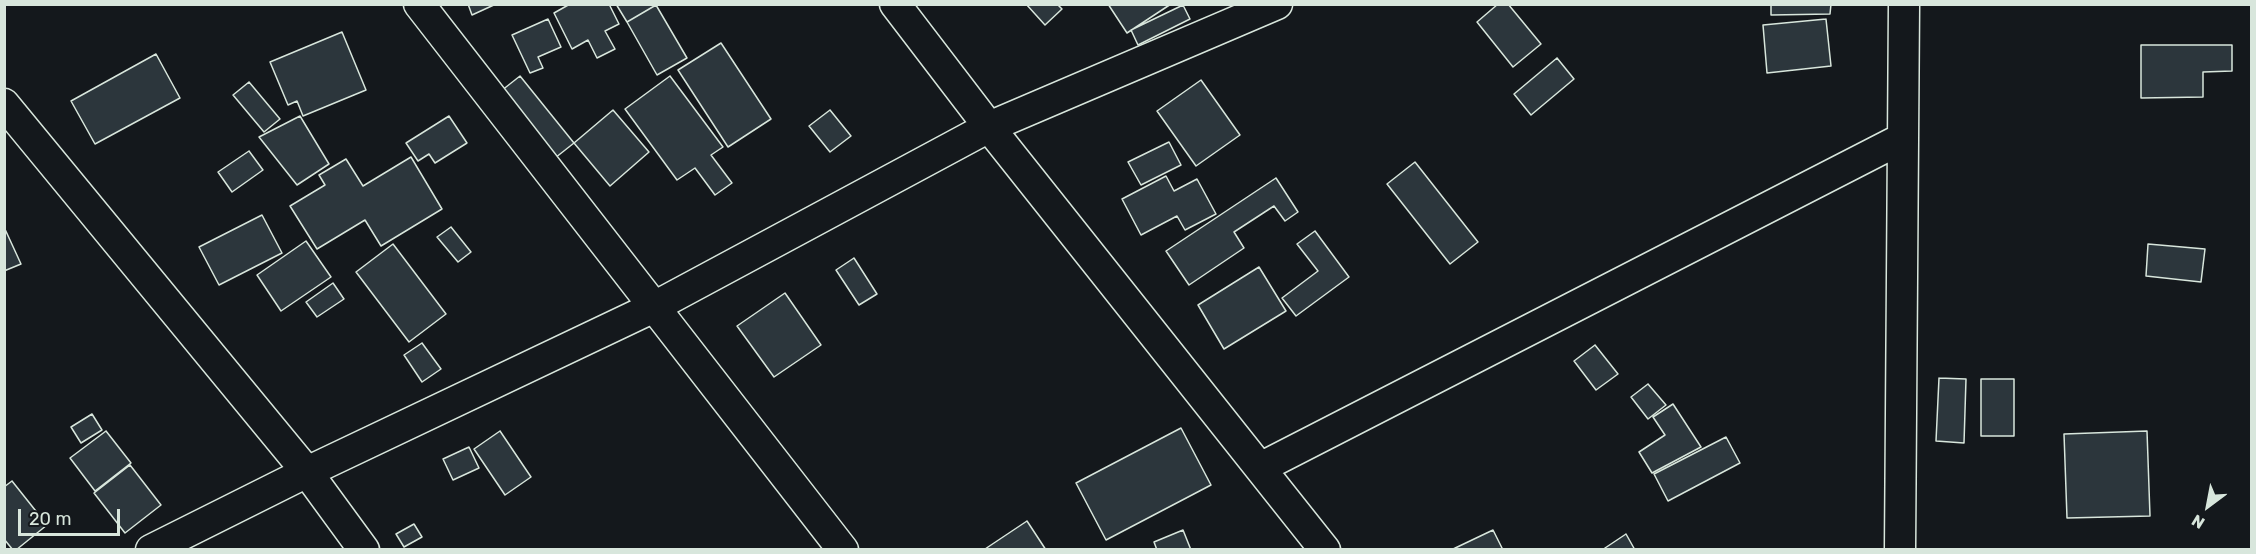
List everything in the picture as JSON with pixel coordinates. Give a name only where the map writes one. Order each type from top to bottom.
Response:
[{"type":"street","points":[[419,4],[843,549]]},
{"type":"street","points":[[895,4],[989,127],[1325,549]]},
{"type":"street","points":[[151,549],[307,472],[654,308],[989,127],[1276,4]]},
{"type":"street","points":[[1900,549],[1904,4]]},
{"type":"street","points":[[4,104],[307,472],[364,549]]},
{"type":"street","points":[[1260,468],[1903,138]]},
{"type":"building","points":[[468,4],[496,4],[472,15]]},
{"type":"building","points":[[570,4],[609,4],[619,24],[605,31],[615,49],[597,58],[588,40],[572,49],[554,13]]},
{"type":"building","points":[[616,4],[656,4],[656,5],[627,22]]},
{"type":"building","points":[[1026,4],[1057,4],[1062,9],[1045,25]]},
{"type":"building","points":[[1108,4],[1171,4],[1127,33]]},
{"type":"building","points":[[1498,4],[1508,4],[1541,44],[1513,67],[1477,22]]},
{"type":"building","points":[[1771,4],[1831,4],[1830,14],[1771,15]]},
{"type":"building","points":[[656,5],[687,58],[657,75],[627,22]]},
{"type":"building","points":[[1183,5],[1190,19],[1138,45],[1131,30]]},
{"type":"building","points":[[548,19],[561,47],[538,57],[543,68],[530,73],[512,35]]},
{"type":"building","points":[[1826,19],[1831,66],[1767,73],[1763,25]]},
{"type":"building","points":[[342,32],[366,90],[303,116],[297,101],[288,105],[270,62]]},
{"type":"building","points":[[721,43],[771,119],[728,147],[678,70]]},
{"type":"building","points":[[2141,45],[2232,45],[2232,71],[2203,72],[2203,97],[2141,98]]},
{"type":"building","points":[[156,54],[180,98],[95,144],[71,101]]},
{"type":"building","points":[[1557,58],[1574,79],[1531,115],[1514,94]]},
{"type":"building","points":[[520,76],[574,143],[555,158],[501,91]]},
{"type":"building","points":[[670,76],[723,147],[711,155],[732,183],[715,195],[695,168],[677,180],[625,109]]},
{"type":"building","points":[[1201,80],[1240,135],[1196,166],[1157,111]]},
{"type":"building","points":[[249,82],[280,119],[264,132],[233,95]]},
{"type":"building","points":[[613,110],[649,152],[610,186],[574,143]]},
{"type":"building","points":[[830,110],[851,136],[830,152],[809,126]]},
{"type":"building","points":[[300,116],[329,164],[297,185],[259,137]]},
{"type":"building","points":[[449,116],[467,143],[435,163],[429,154],[418,161],[406,143]]},
{"type":"building","points":[[1169,142],[1181,165],[1141,185],[1128,162]]},
{"type":"building","points":[[249,151],[263,170],[232,192],[218,172]]},
{"type":"building","points":[[411,157],[442,209],[381,246],[365,220],[317,249],[290,206],[325,185],[319,175],[346,159],[363,186]]},
{"type":"building","points":[[1415,162],[1478,242],[1450,264],[1387,184]]},
{"type":"building","points":[[1166,176],[1174,191],[1197,179],[1216,214],[1185,230],[1177,216],[1141,235],[1122,199]]},
{"type":"building","points":[[1276,178],[1298,212],[1285,221],[1274,206],[1234,232],[1244,248],[1189,285],[1166,251]]},
{"type":"building","points":[[262,215],[282,253],[219,285],[199,247]]},
{"type":"building","points":[[4,227],[21,264],[4,271]]},
{"type":"building","points":[[451,227],[471,252],[458,262],[437,237]]},
{"type":"building","points":[[1315,231],[1349,277],[1296,316],[1282,298],[1318,271],[1297,244]]},
{"type":"building","points":[[306,241],[331,277],[281,311],[257,275]]},
{"type":"building","points":[[393,244],[446,314],[409,342],[356,272]]},
{"type":"building","points":[[2148,244],[2205,249],[2201,282],[2146,276]]},
{"type":"building","points":[[854,258],[877,294],[859,305],[836,270]]},
{"type":"building","points":[[1259,267],[1286,311],[1224,349],[1198,305]]},
{"type":"building","points":[[333,283],[344,299],[317,317],[306,302]]},
{"type":"building","points":[[785,293],[821,345],[774,377],[737,326]]},
{"type":"building","points":[[422,343],[441,369],[422,382],[404,355]]},
{"type":"building","points":[[1595,345],[1618,374],[1596,390],[1574,361]]},
{"type":"building","points":[[1939,378],[1966,379],[1964,443],[1936,441]]},
{"type":"building","points":[[1981,379],[2014,379],[2014,436],[1981,436]]},
{"type":"building","points":[[1648,384],[1666,405],[1648,419],[1631,397]]},
{"type":"building","points":[[1673,404],[1701,447],[1652,473],[1639,452],[1665,435],[1653,417]]},
{"type":"building","points":[[92,414],[102,430],[81,443],[71,427]]},
{"type":"building","points":[[1181,428],[1211,485],[1106,540],[1076,483]]},
{"type":"building","points":[[106,431],[131,463],[95,491],[70,458]]},
{"type":"building","points":[[500,431],[531,477],[505,495],[474,449]]},
{"type":"building","points":[[2147,431],[2150,516],[2067,518],[2064,434]]},
{"type":"building","points":[[1726,437],[1740,463],[1668,501],[1654,474]]},
{"type":"building","points":[[469,447],[479,468],[453,480],[443,459]]},
{"type":"building","points":[[130,465],[161,505],[125,533],[94,493]]},
{"type":"building","points":[[12,481],[47,525],[16,550],[13,550],[4,539],[4,487]]},
{"type":"building","points":[[1027,521],[1046,550],[985,549]]},
{"type":"building","points":[[414,524],[422,537],[404,547],[396,534]]},
{"type":"building","points":[[1183,530],[1191,550],[1157,550],[1154,542]]},
{"type":"building","points":[[1493,530],[1503,550],[1451,550]]},
{"type":"building","points":[[1626,534],[1635,550],[1602,550]]}]
